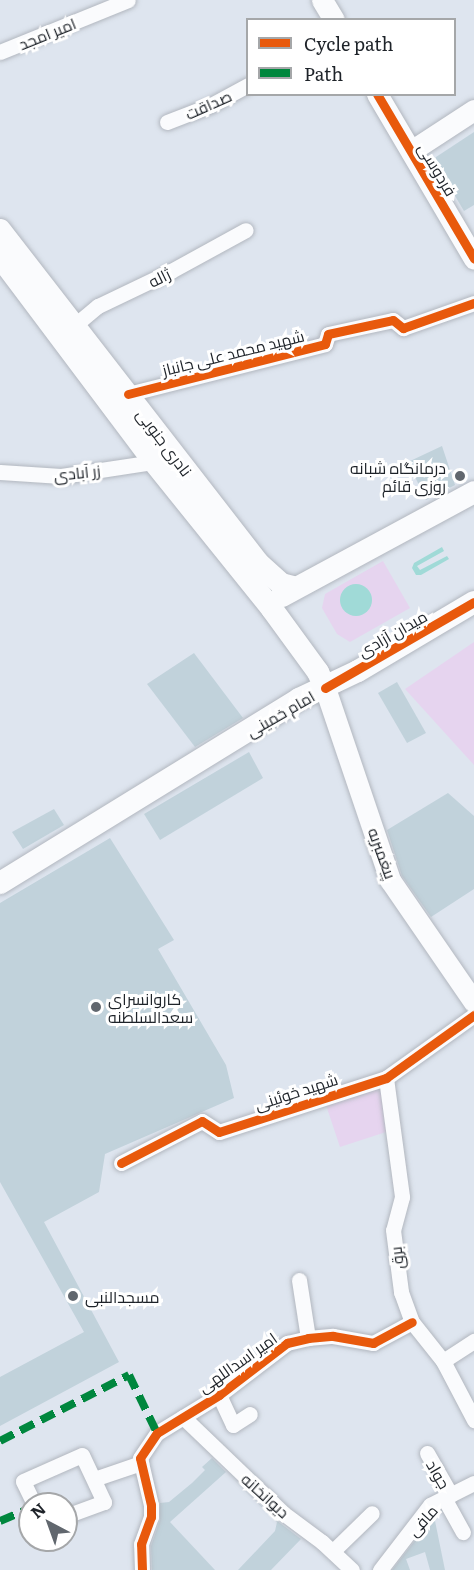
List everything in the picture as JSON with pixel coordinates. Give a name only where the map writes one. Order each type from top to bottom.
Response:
[{"type":"main road","points":[[322,0],[333,18]]},
{"type":"main road","name":"فردوسی","points":[[378,96],[474,259]]},
{"type":"main road","points":[[411,151],[474,110]]},
{"type":"main road","name":"نادری جنوبی","points":[[0,230],[258,563],[286,584]]},
{"type":"main road","name":"نادری جنوبی","points":[[3,266],[154,462],[268,604]]},
{"type":"main road","points":[[325,688],[318,672],[268,604],[279,598],[286,584],[474,492]]},
{"type":"main road","name":"میدان آزادی","points":[[325,688],[474,603]]},
{"type":"main road","name":"امام خمینی","points":[[0,883],[299,699],[325,688]]},
{"type":"main road","name":"امام خمینی","points":[[0,892],[304,709],[325,688]]},
{"type":"main road","name":"پیغمبریه","points":[[325,688],[390,880],[474,1002]]},
{"type":"street","name":"امیر امجد","points":[[0,52],[128,0]]},
{"type":"street","name":"صداقت","points":[[167,122],[211,105],[246,86]]},
{"type":"street","name":"ژاله","points":[[75,326],[98,306],[171,271],[246,230]]},
{"type":"street","name":"شهید محمد علی جانباز","points":[[128,394],[325,344],[328,334],[393,320],[404,328],[474,303]]},
{"type":"street","name":"زر آبادی","points":[[0,472],[61,476],[154,462]]},
{"type":"street","name":"شهید خوئینی","points":[[121,1164],[202,1121],[219,1132],[386,1078],[474,1015]]},
{"type":"street","name":"برق","points":[[386,1078],[402,1197],[393,1230],[400,1292],[412,1322],[443,1361],[474,1420]]},
{"type":"street","points":[[299,1280],[308,1338]]},
{"type":"street","name":"امیر اسداللهی","points":[[141,1463],[140,1458],[158,1433],[219,1395],[288,1344],[308,1338],[333,1336],[374,1343],[412,1322]]},
{"type":"street","points":[[443,1361],[474,1341]]},
{"type":"street","points":[[219,1395],[233,1425],[250,1414]]},
{"type":"street","name":"دیوانخانه","points":[[183,1417],[283,1513],[333,1551],[352,1570]]},
{"type":"street","name":"جواد","points":[[427,1453],[463,1532]]},
{"type":"street","points":[[28,1492],[23,1481],[82,1455],[104,1502],[78,1512]]},
{"type":"street","points":[[94,1479],[141,1463],[151,1517],[141,1544],[142,1570]]},
{"type":"street","name":"مافی","points":[[380,1570],[430,1505],[474,1482]]},
{"type":"street","points":[[333,1551],[372,1513]]},
{"type":"shaded area","points":[[442,547],[444,551],[417,566],[420,570],[447,556],[449,559],[421,575],[416,575],[412,568],[414,563]]},
{"type":"shaded area","points":[[383,561],[410,608],[350,642],[337,634],[322,608],[325,594]]},
{"type":"shaded area","points":[[356,584],[368,588],[372,600],[368,612],[356,616],[344,612],[340,600],[344,588]]},
{"type":"shaded area","points":[[474,642],[474,765],[405,689]]},
{"type":"shaded area","points":[[380,1087],[386,1132],[340,1147],[326,1105]]},
{"type":"building","points":[[474,132],[474,205],[464,211],[433,159]]},
{"type":"building","points":[[442,446],[455,485],[426,500],[408,462]]},
{"type":"building","points":[[194,653],[243,718],[195,747],[147,684]]},
{"type":"building","points":[[397,682],[426,733],[407,743],[378,693]]},
{"type":"building","points":[[249,752],[263,778],[160,840],[144,814]]},
{"type":"building","points":[[448,793],[474,816],[474,889],[431,917],[402,876],[387,830]]},
{"type":"building","points":[[54,809],[64,825],[23,849],[12,832]]},
{"type":"building","name":"کاروانسرای سعدالسلطنه","points":[[110,838],[174,940],[158,949],[226,1065],[234,1098],[105,1154],[99,1192],[44,1222],[119,1362],[0,1426],[0,1377],[84,1332],[0,1182],[0,903]]},
{"type":"building","points":[[212,1458],[226,1472],[170,1522],[215,1570],[152,1570],[151,1546],[160,1520],[160,1503],[169,1502],[192,1483],[205,1470],[202,1467]]},
{"type":"building","points":[[232,1478],[276,1520],[301,1539],[271,1570],[238,1570],[275,1531],[277,1522]]},
{"type":"building","points":[[434,1516],[445,1570],[430,1570],[425,1552],[406,1559],[410,1570],[392,1570]]},
{"type":"marked path","points":[[0,1441],[129,1375],[157,1433]]},
{"type":"marked path","points":[[0,1521],[18,1513]]},
{"type":"cycle path","points":[[378,96],[474,259]]},
{"type":"cycle path","points":[[128,394],[325,344],[328,334],[393,320],[403,328],[474,303]]},
{"type":"cycle path","points":[[325,688],[474,602]]},
{"type":"cycle path","points":[[121,1163],[202,1121],[219,1132],[386,1078],[474,1015]]},
{"type":"cycle path","points":[[142,1570],[141,1544],[151,1517],[151,1505],[140,1458],[157,1433],[219,1395],[287,1343],[333,1336],[373,1343],[412,1322]]},
{"type":"place","name":"درمانگاه شبانه روزی قائم","points":[[460,476]]},
{"type":"place","name":"کاروانسرای سعدالسلطنه","points":[[96,1007]]},
{"type":"place","name":"مسجدالنبی","points":[[73,1296]]}]
